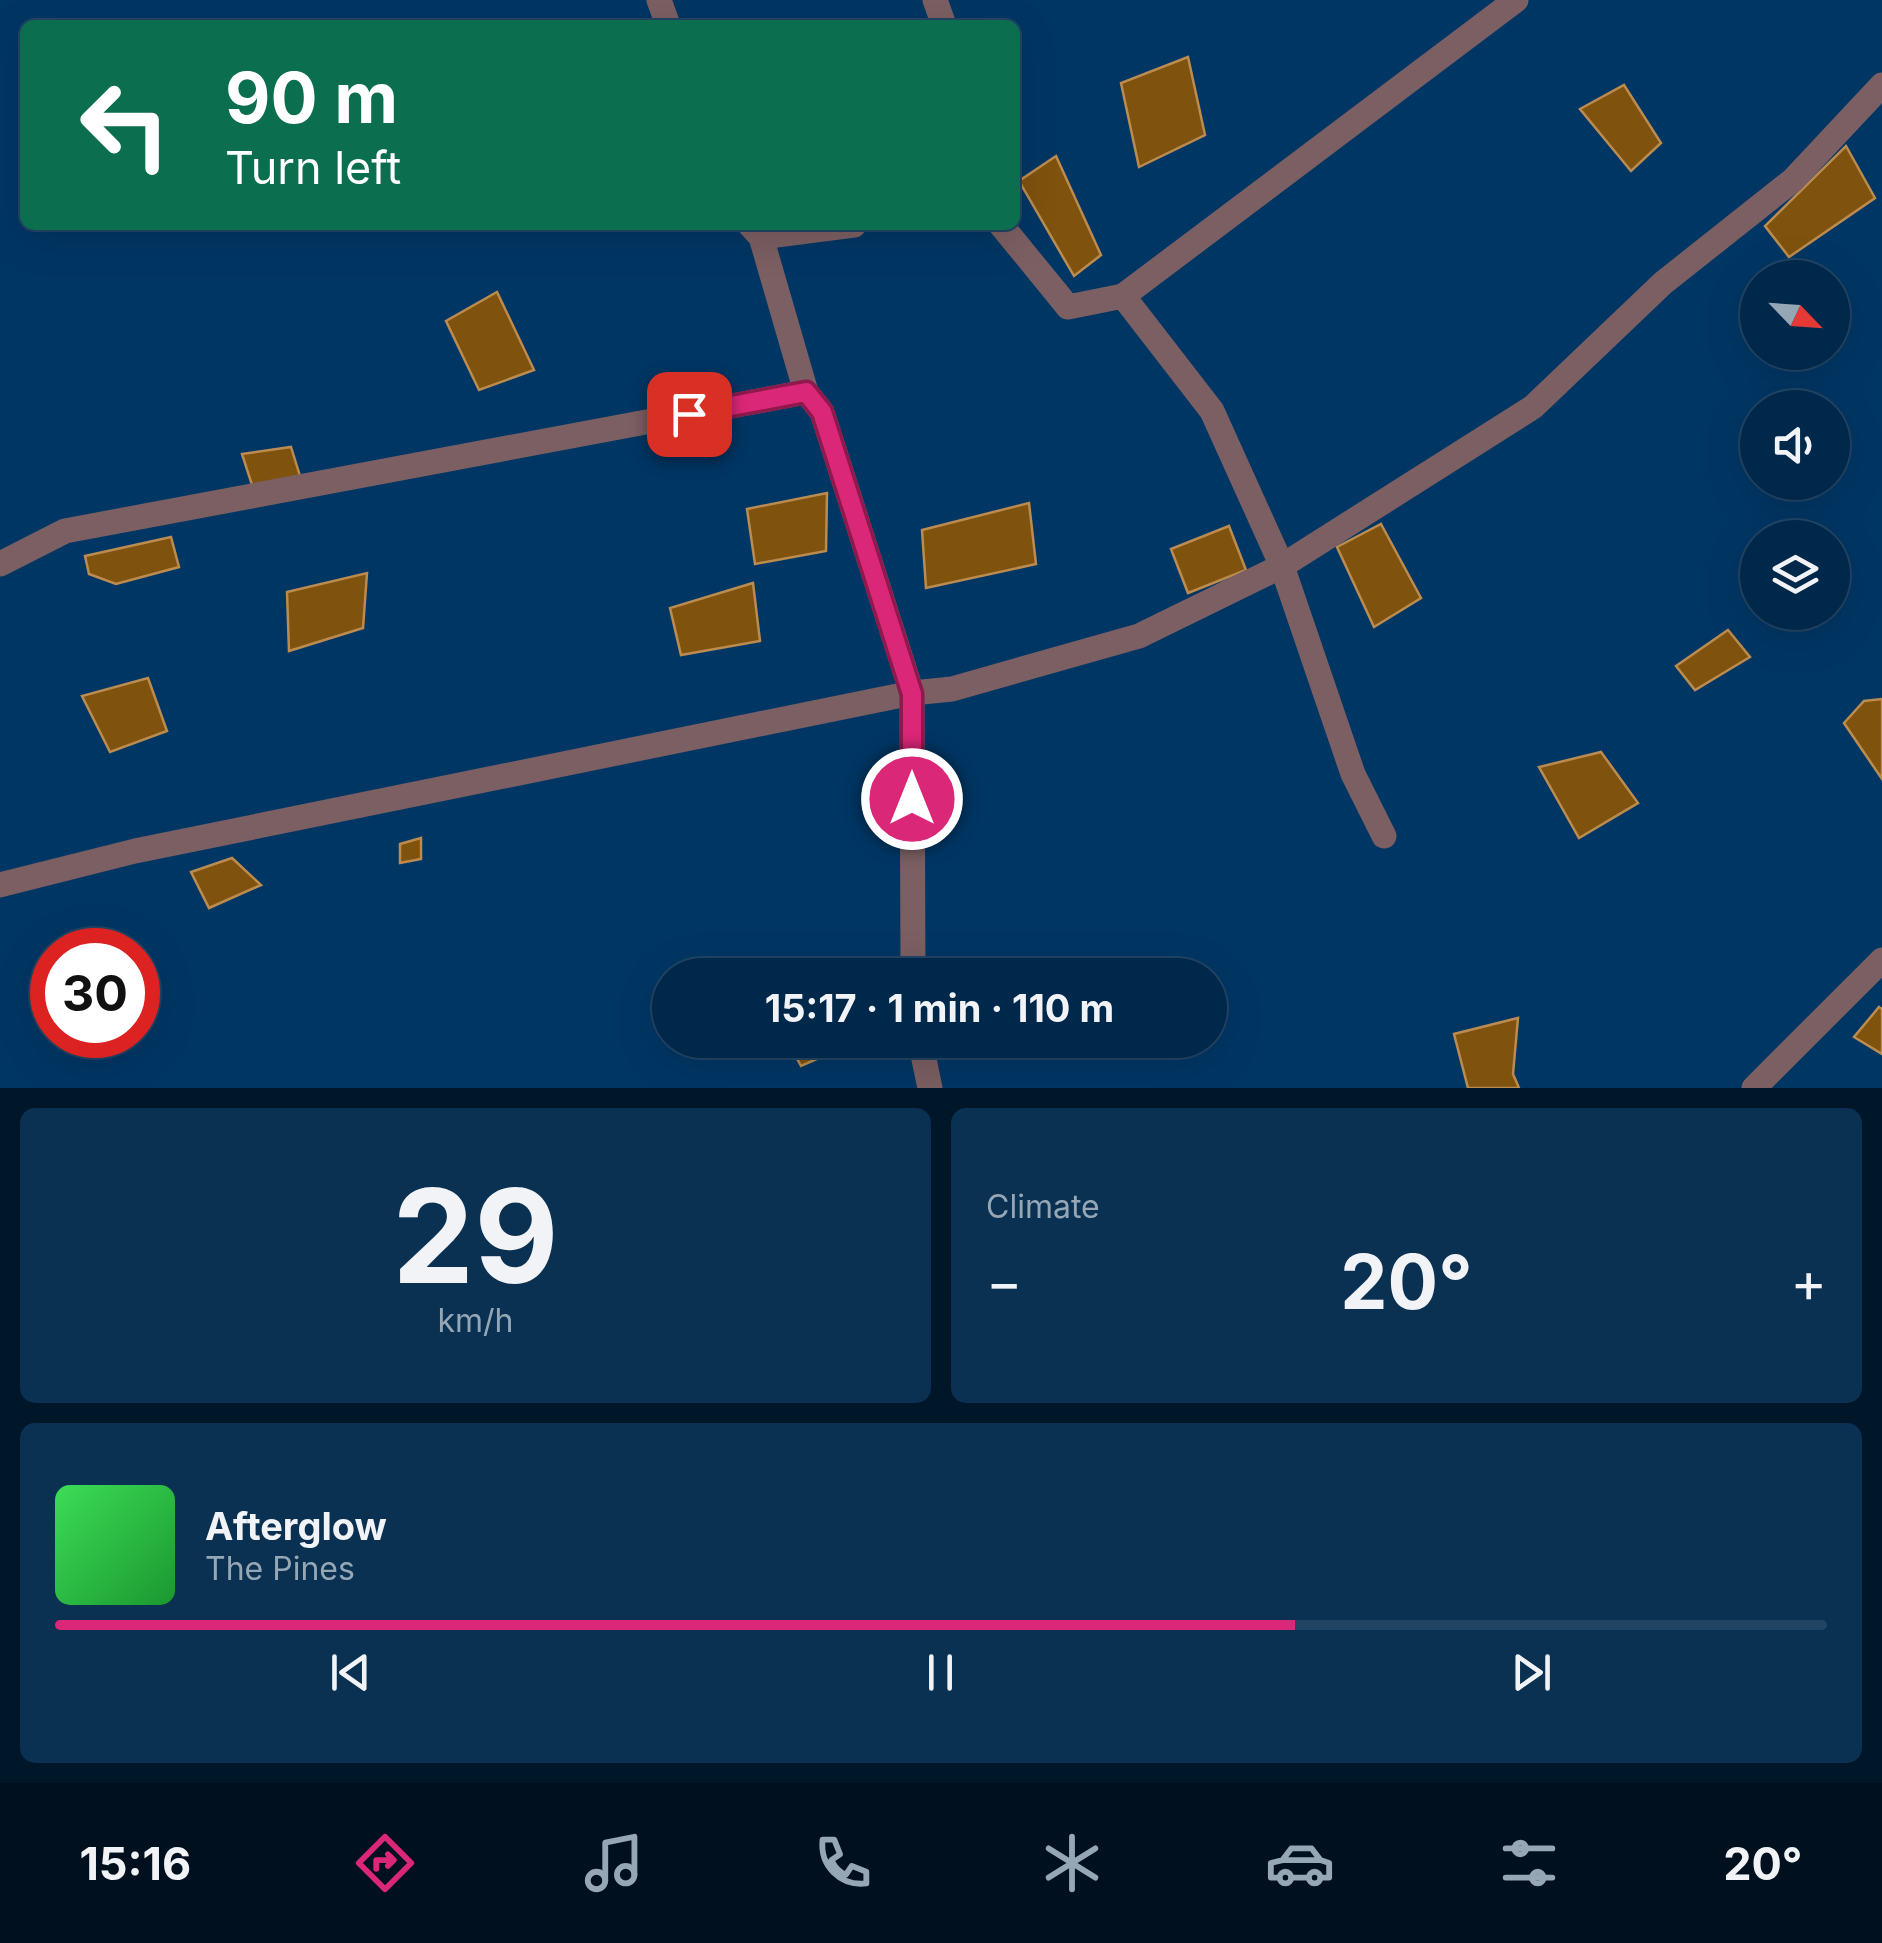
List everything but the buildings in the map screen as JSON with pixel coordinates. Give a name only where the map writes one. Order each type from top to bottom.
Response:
[{"type":"street","points":[[1005,230],[1068,307],[1122,296],[1516,0]]},
{"type":"street","points":[[0,884],[135,851],[912,694],[952,690],[1139,636],[1282,566],[1533,407],[1663,282],[1794,180],[1882,85]]},
{"type":"street","points":[[756,231],[806,392],[822,412],[912,694],[913,958]]},
{"type":"street","points":[[1122,296],[1212,411],[1282,566],[1353,774],[1384,836]]},
{"type":"street","points":[[0,564],[65,531],[806,392]]},
{"type":"street","points":[[1754,1088],[1882,960]]},
{"type":"street","points":[[924,1058],[930,1088]]},
{"type":"route","points":[[689,414],[806,392],[822,412],[912,694],[912,799]]}]
